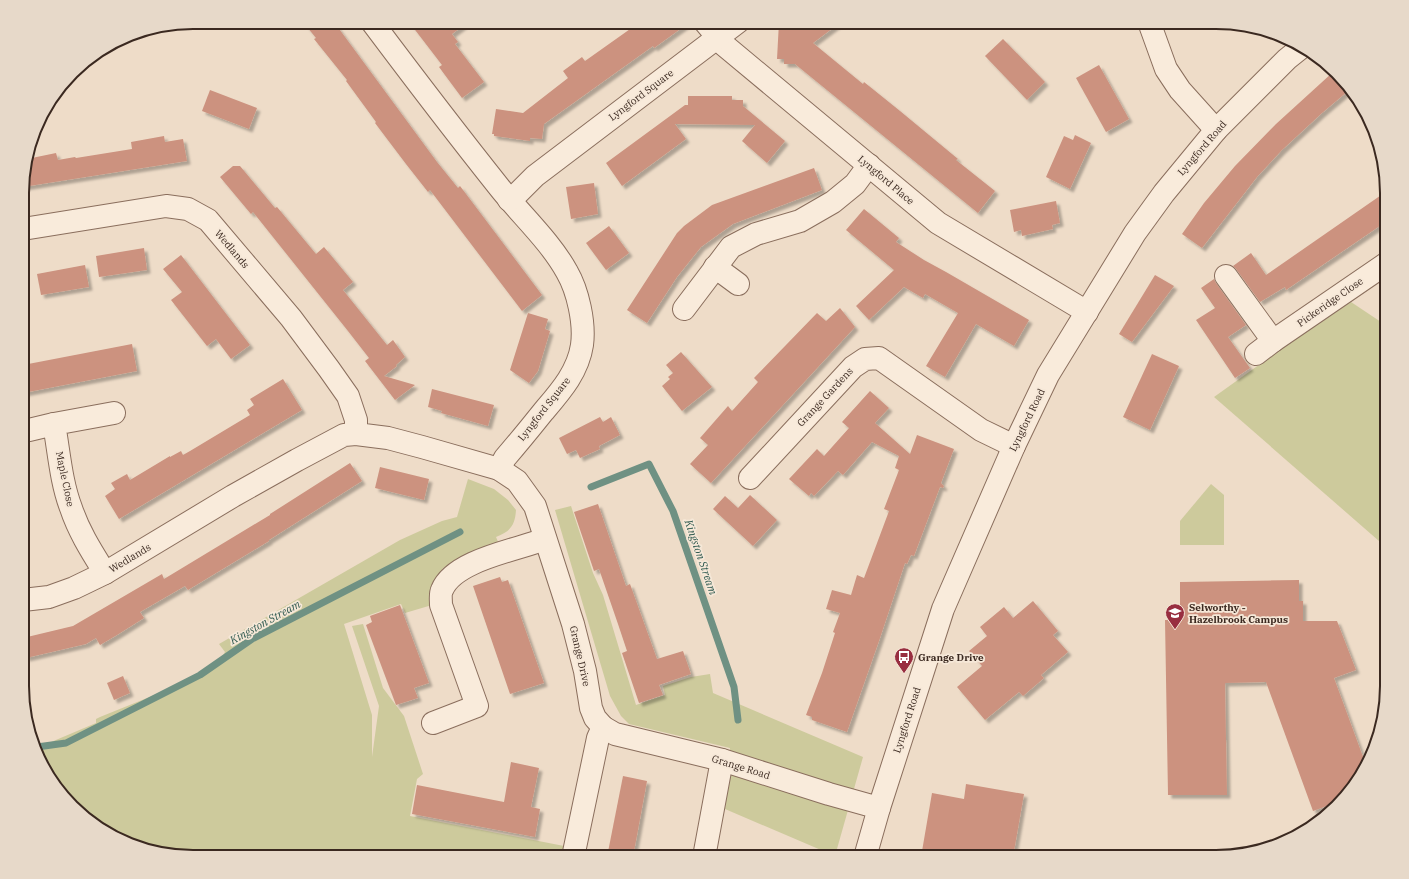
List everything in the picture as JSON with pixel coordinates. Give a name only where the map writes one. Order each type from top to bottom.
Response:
[{"type":"street","name":"Lyngford Square","points":[[377,29],[454,131],[509,200],[545,241],[567,272],[577,297],[582,325],[582,344],[578,363],[567,382],[505,458],[499,469]]},
{"type":"street","points":[[1152,29],[1166,68],[1180,90],[1216,130]]},
{"type":"street","name":"Lyngford Square","points":[[509,200],[535,176],[711,30]]},
{"type":"street","name":"Lyngford Place","points":[[711,30],[724,45],[765,80],[938,223],[1087,312]]},
{"type":"street","name":"Lyngford Road","points":[[867,850],[943,609],[1014,446],[1048,376],[1135,233],[1164,193],[1216,130],[1287,59],[1297,51]]},
{"type":"street","points":[[684,309],[731,247],[756,234],[800,221],[833,202],[855,184],[869,165]]},
{"type":"street","name":"Wedlands","points":[[29,228],[166,206],[188,209],[208,220],[291,318],[348,396],[356,420],[356,434]]},
{"type":"street","points":[[715,267],[738,284]]},
{"type":"street","name":"Pickeridge Close","points":[[1256,354],[1380,268]]},
{"type":"street","points":[[1226,276],[1273,342]]},
{"type":"street","name":"Grange Gardens","points":[[750,478],[852,367],[864,359],[879,358],[981,430],[1014,446]]},
{"type":"street","points":[[29,430],[114,414]]},
{"type":"street","name":"Maple Close","points":[[54,424],[64,485],[71,509],[85,541],[105,573]]},
{"type":"street","name":"Wedlands","points":[[29,599],[49,596],[74,588],[105,573],[233,496],[296,460],[344,435],[356,434],[388,438],[499,469]]},
{"type":"street","name":"Grange Drive","points":[[499,469],[517,481],[534,506],[573,624],[595,718],[603,727]]},
{"type":"street","points":[[433,723],[477,706],[441,605],[442,591],[448,579],[460,570],[476,562],[545,539]]},
{"type":"street","points":[[574,850],[598,738],[603,727]]},
{"type":"street","name":"Grange Road","points":[[603,727],[615,734],[722,760],[829,794],[879,808]]},
{"type":"street","points":[[705,850],[722,760]]},
{"type":"shaded area","points":[[1351,302],[1380,321],[1380,542],[1214,397]]},
{"type":"shaded area","points":[[468,479],[494,489],[508,500],[516,510],[515,520],[509,530],[496,537],[499,544],[443,568],[432,588],[432,605],[405,613],[401,604],[344,624],[372,715],[372,757],[379,706],[352,626],[363,624],[383,688],[404,716],[423,774],[417,779],[410,816],[564,846],[563,850],[172,849],[130,838],[93,816],[77,802],[63,786],[51,768],[40,747],[96,723],[96,719],[100,717],[177,685],[219,662],[225,652],[219,644],[400,540],[442,521],[457,517]]},
{"type":"shaded area","points":[[1211,484],[1224,495],[1224,545],[1180,545],[1180,521]]},
{"type":"shaded area","points":[[571,506],[593,573],[603,595],[636,705],[665,695],[663,686],[691,677],[710,674],[713,693],[863,757],[837,850],[821,850],[725,809],[730,748],[629,724],[621,716],[610,696],[555,510]]},
{"type":"building","points":[[309,29],[339,29],[437,162],[458,188],[460,186],[542,295],[522,311],[430,190],[428,192],[375,123],[376,122],[346,81],[347,80],[314,39],[316,38]]},
{"type":"building","points":[[414,29],[459,29],[452,34],[458,42],[455,44],[484,82],[462,98],[439,67],[442,65]]},
{"type":"building","points":[[630,29],[680,29],[654,48],[653,46],[544,124],[542,139],[530,138],[530,141],[494,136],[494,134],[492,134],[496,109],[523,113],[568,78],[563,71],[582,57],[585,61]]},
{"type":"building","points":[[779,29],[832,29],[813,43],[863,84],[864,82],[900,111],[958,159],[956,160],[995,191],[978,213],[795,64],[784,64],[784,59],[777,59]]},
{"type":"building","points":[[1003,39],[1045,82],[1027,100],[985,56]]},
{"type":"building","points":[[1099,65],[1129,119],[1106,132],[1076,78]]},
{"type":"building","points":[[1330,75],[1346,93],[1282,150],[1257,177],[1202,248],[1182,234],[1204,203],[1235,166],[1276,124]]},
{"type":"building","points":[[210,90],[257,108],[249,129],[202,111]]},
{"type":"building","points":[[688,96],[732,96],[732,100],[743,100],[743,106],[785,141],[767,163],[742,141],[755,125],[675,124],[686,139],[622,186],[606,163],[685,105],[688,105]]},
{"type":"building","points":[[1075,135],[1091,143],[1070,189],[1046,177],[1064,136],[1073,140]]},
{"type":"building","points":[[164,136],[165,142],[183,139],[187,161],[29,186],[33,158],[56,153],[58,160],[132,149],[131,142]]},
{"type":"building","points":[[233,166],[240,166],[275,208],[277,207],[316,254],[324,247],[353,282],[343,290],[387,345],[393,340],[405,357],[396,365],[397,366],[384,376],[415,385],[395,400],[365,361],[369,358],[348,331],[253,212],[251,214],[220,177]]},
{"type":"building","points":[[814,168],[822,190],[733,224],[701,247],[677,277],[647,323],[627,310],[677,233],[684,226],[712,205]]},
{"type":"building","points":[[594,183],[598,214],[571,219],[566,187]]},
{"type":"building","points":[[1380,196],[1380,226],[1286,290],[1285,287],[1260,302],[1233,266],[1251,253],[1266,275]]},
{"type":"building","points":[[1056,201],[1060,223],[1052,225],[1053,229],[1022,236],[1021,230],[1014,232],[1010,210]]},
{"type":"building","points":[[864,209],[899,238],[896,242],[924,260],[1029,320],[1014,346],[976,324],[945,377],[926,366],[958,313],[925,294],[923,298],[904,287],[869,320],[856,306],[894,270],[846,230]]},
{"type":"building","points":[[609,226],[629,253],[606,270],[586,243]]},
{"type":"building","points":[[144,248],[147,270],[99,277],[96,256]]},
{"type":"building","points":[[181,255],[250,345],[231,359],[216,339],[207,346],[171,300],[182,292],[163,269]]},
{"type":"building","points":[[85,265],[89,287],[41,295],[37,274]]},
{"type":"building","points":[[1155,275],[1174,286],[1132,342],[1119,334]]},
{"type":"building","points":[[1214,279],[1246,325],[1228,337],[1250,368],[1235,378],[1196,320],[1215,308],[1201,288]]},
{"type":"building","points":[[840,308],[855,327],[711,483],[690,464],[708,445],[700,438],[728,406],[732,411],[758,382],[754,378],[817,313],[826,321]]},
{"type":"building","points":[[528,313],[548,319],[545,329],[550,331],[538,371],[529,383],[510,370]]},
{"type":"building","points":[[132,344],[137,371],[29,392],[29,364]]},
{"type":"building","points":[[681,352],[712,387],[682,411],[662,386],[670,379],[668,377],[673,373],[666,365]]},
{"type":"building","points":[[1152,354],[1179,366],[1150,430],[1123,417]]},
{"type":"building","points":[[283,379],[302,410],[119,519],[105,496],[115,489],[111,483],[127,474],[130,480],[181,451],[183,455],[250,415],[247,410],[254,405],[250,399]]},
{"type":"building","points":[[432,389],[494,405],[488,426],[441,413],[442,411],[428,407]]},
{"type":"building","points":[[870,391],[889,408],[875,423],[910,454],[917,435],[954,449],[941,483],[944,486],[943,488],[940,487],[914,556],[911,555],[907,564],[905,563],[847,732],[812,720],[812,717],[806,715],[822,673],[835,633],[833,632],[840,613],[826,609],[832,590],[851,595],[857,575],[864,578],[889,511],[884,509],[899,470],[895,468],[899,456],[872,442],[843,475],[838,471],[814,496],[811,493],[809,496],[789,479],[817,449],[824,456],[849,428],[842,422]]},
{"type":"building","points":[[600,417],[603,422],[611,417],[620,435],[599,446],[600,449],[580,458],[576,450],[567,454],[559,438]]},
{"type":"building","points":[[350,463],[362,481],[269,541],[188,590],[185,586],[140,612],[144,618],[100,645],[96,638],[86,644],[29,657],[29,637],[73,626],[162,574],[164,579]]},
{"type":"building","points":[[380,467],[429,479],[424,500],[375,488]]},
{"type":"building","points":[[750,495],[777,520],[753,546],[713,509],[725,496],[738,508]]},
{"type":"building","points":[[598,504],[626,586],[630,584],[657,659],[683,651],[691,674],[659,685],[663,695],[639,703],[622,653],[627,651],[618,624],[599,569],[594,571],[574,512]]},
{"type":"building","points":[[500,577],[502,582],[508,580],[544,683],[510,694],[473,586]]},
{"type":"building","points":[[1299,580],[1299,601],[1303,601],[1303,621],[1337,621],[1356,670],[1334,678],[1363,758],[1346,786],[1328,806],[1313,811],[1266,682],[1225,683],[1227,795],[1168,795],[1165,620],[1176,620],[1176,605],[1180,605],[1180,582]]},
{"type":"building","points":[[1033,601],[1058,631],[1053,635],[1068,652],[1041,675],[1044,678],[1023,696],[1019,692],[985,720],[957,687],[982,666],[969,651],[987,636],[980,627],[1004,607],[1013,618]]},
{"type":"building","points":[[400,605],[429,683],[414,688],[418,698],[396,705],[366,625],[372,622],[370,616]]},
{"type":"building","points":[[123,676],[130,693],[114,700],[107,683]]},
{"type":"building","points":[[511,762],[539,768],[531,807],[540,809],[535,837],[412,814],[417,785],[504,802]]},
{"type":"building","points":[[623,776],[647,781],[634,850],[608,850]]},
{"type":"building","points":[[966,784],[1024,794],[1014,850],[922,850],[932,793],[964,799]]},
{"type":"waterway","name":"Kingston Stream","points":[[591,487],[649,464],[673,511],[734,687],[738,720]]},
{"type":"waterway","name":"Kingston Stream","points":[[40,747],[66,743],[200,675],[252,639],[460,532]]},
{"type":"place","name":"Selworthy - Hazelbrook Campus","points":[[1175,630]]},
{"type":"place","name":"Grange Drive","points":[[904,674]]}]
